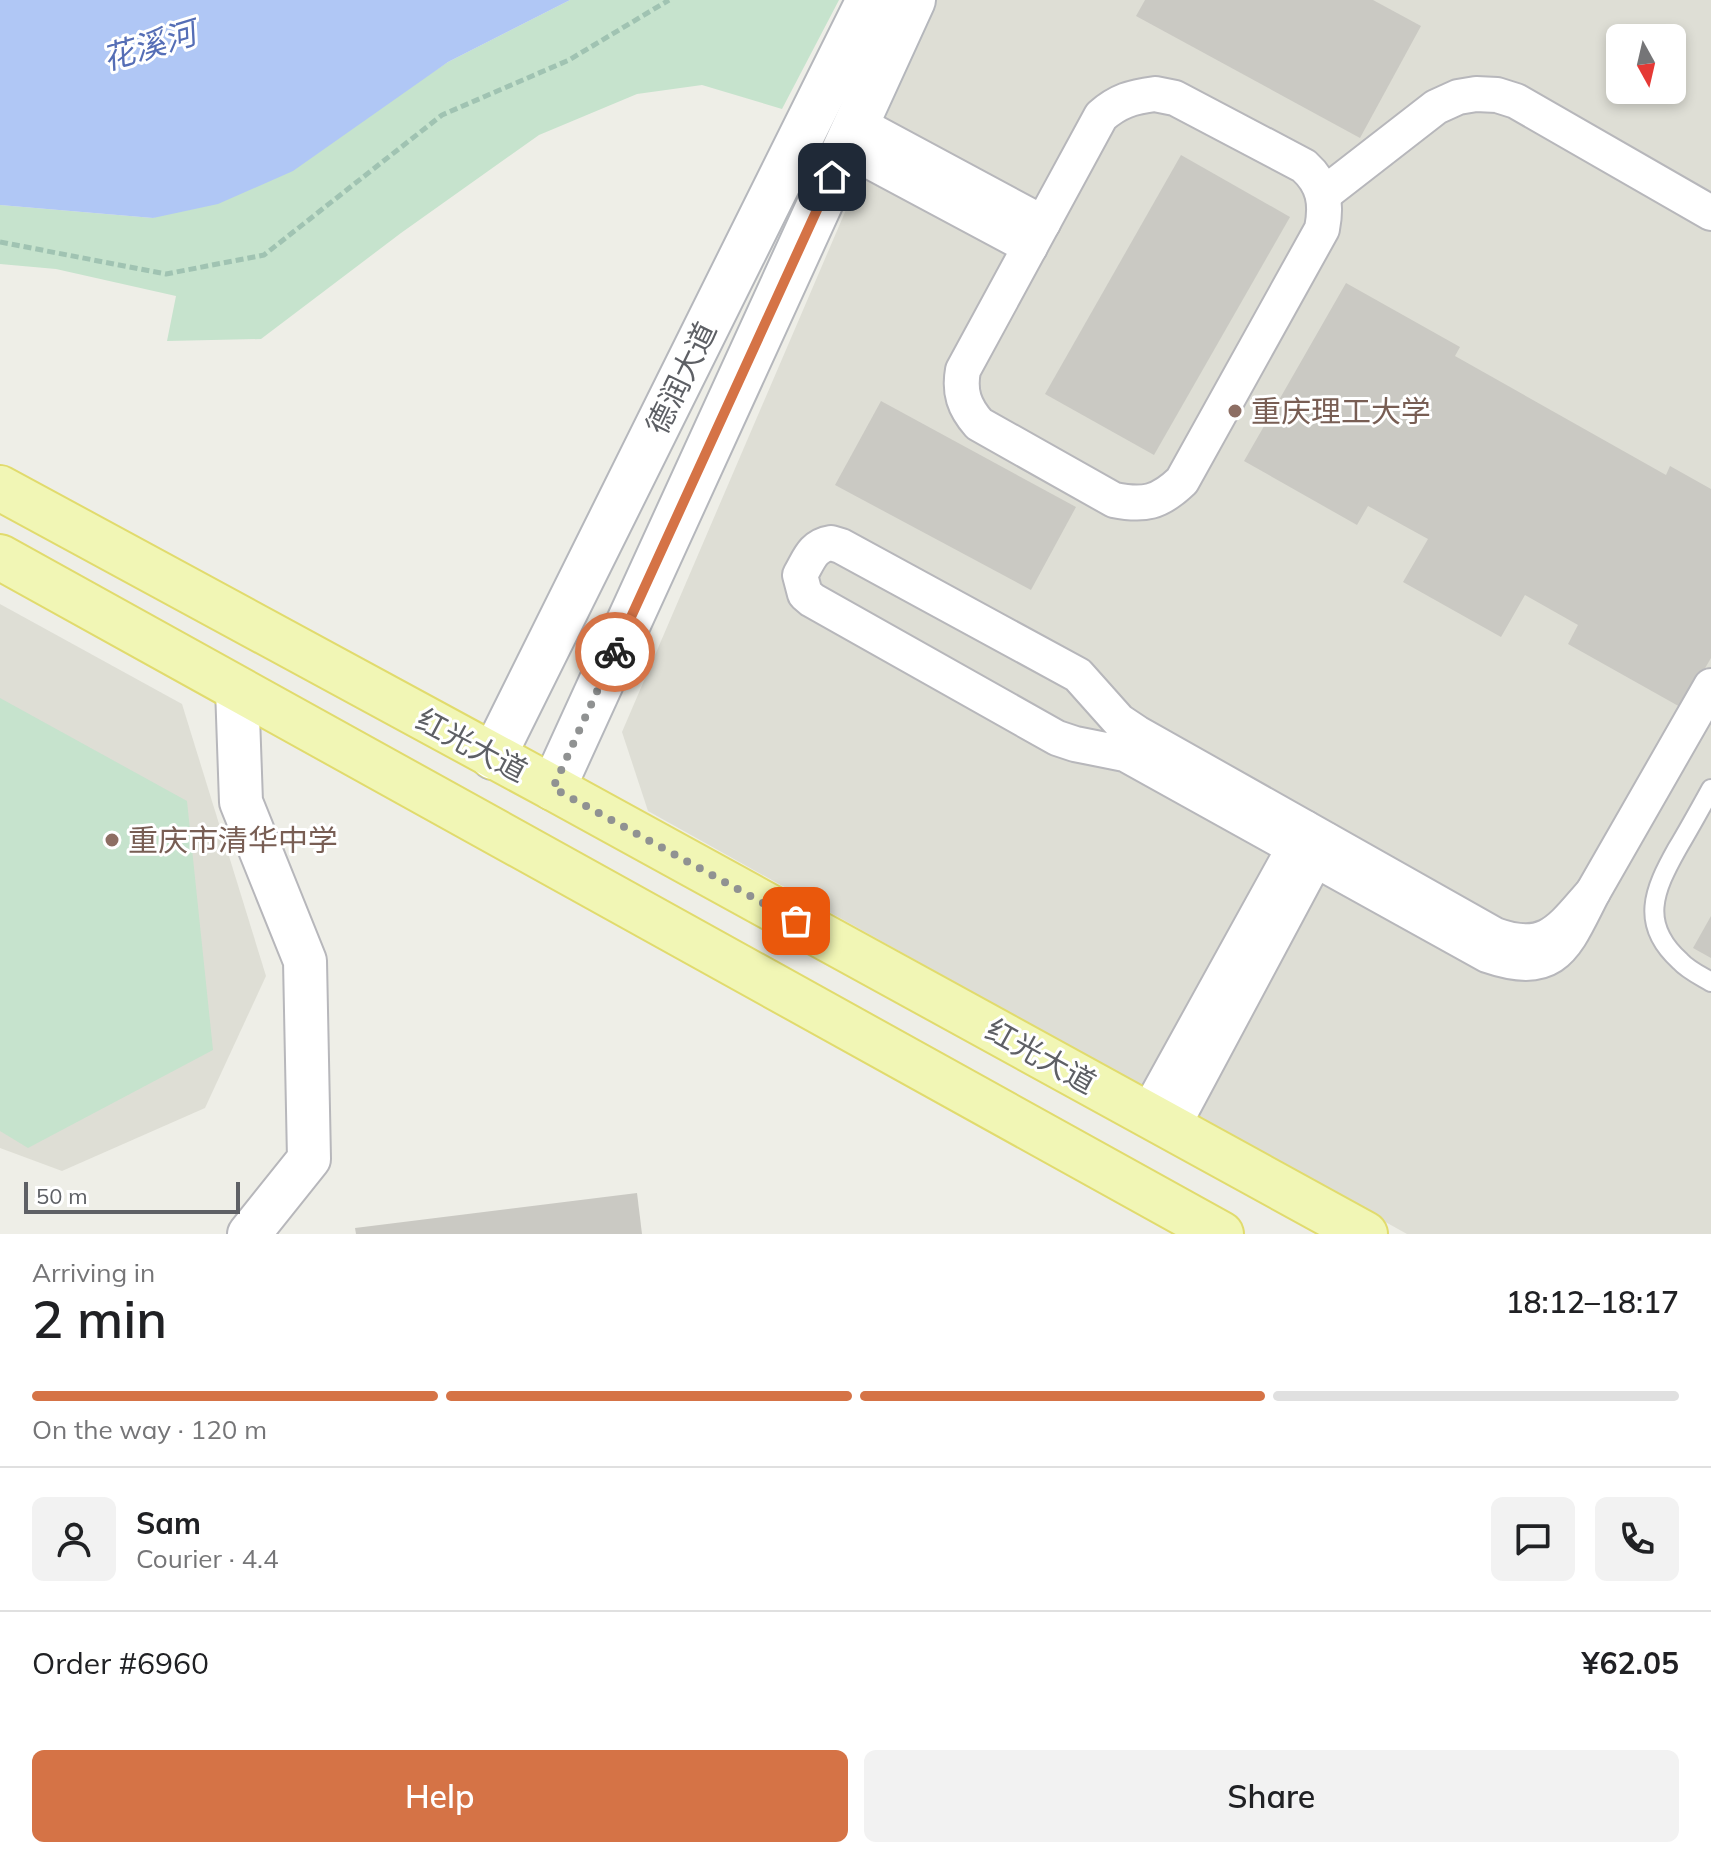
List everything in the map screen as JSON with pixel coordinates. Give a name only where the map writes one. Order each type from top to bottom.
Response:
[{"type":"main road","name":"德润大道","points":[[493,757],[869,0]]},
{"type":"main road","name":"德润大道","points":[[553,788],[913,0]]},
{"type":"main road","name":"红光大道","points":[[0,488],[1365,1234]]},
{"type":"main road","points":[[0,557],[1221,1234]]},
{"type":"street","points":[[1155,94],[1175,98],[1304,166],[1316,177],[1324,194],[1326,210],[1322,229],[1182,481],[1167,496],[1133,504],[1114,500],[979,424],[969,413],[960,384],[963,370],[1036,235],[1101,116],[1117,103],[1134,97],[1155,94]]},
{"type":"street","points":[[1324,194],[1436,107],[1458,97],[1486,94],[1516,101],[1711,213]]},
{"type":"street","points":[[851,136],[1036,235]]},
{"type":"street","points":[[1310,844],[1125,754],[1057,738],[812,600],[805,594],[800,575],[814,549],[820,545],[841,546],[1078,675],[1119,721],[1137,733],[1487,955],[1522,963],[1550,958],[1561,951],[1711,686]]},
{"type":"street","points":[[237,688],[241,802],[305,961],[308,1090],[309,1159],[249,1234]]},
{"type":"street","points":[[1159,1121],[1310,844]]},
{"type":"lane","points":[[1711,789],[1658,884],[1654,906],[1657,928],[1667,948],[1681,963],[1711,982]]},
{"type":"path","points":[[0,242],[166,274],[264,255],[442,115],[569,60],[669,0]]},
{"type":"shaded area","name":"重庆理工大学","points":[[936,0],[1711,0],[1711,1234],[1407,1234],[648,811],[622,732]]},
{"type":"shaded area","name":"重庆市清华中学","points":[[0,604],[182,704],[266,976],[205,1108],[62,1171],[0,1148]]},
{"type":"green space","points":[[570,0],[839,0],[782,109],[702,85],[637,94],[539,135],[401,233],[261,339],[167,341],[176,296],[56,269],[0,264],[0,205],[153,218],[404,91],[448,62]]},
{"type":"green space","name":"重庆市清华中学","points":[[0,698],[187,801],[213,1050],[28,1148],[0,1131]]},
{"type":"water","name":"花溪河","points":[[0,0],[570,0],[448,62],[293,171],[218,204],[153,218],[0,205]]},
{"type":"building","points":[[1145,0],[1373,0],[1421,26],[1360,138],[1136,16]]},
{"type":"building","points":[[1181,155],[1290,217],[1154,455],[1045,394]]},
{"type":"building","points":[[1346,283],[1460,347],[1455,356],[1666,475],[1670,466],[1711,489],[1711,658],[1682,708],[1568,644],[1578,625],[1525,595],[1501,637],[1403,582],[1428,539],[1368,506],[1357,525],[1244,461]]},
{"type":"building","points":[[881,401],[1076,507],[1031,590],[835,485]]},
{"type":"building","points":[[1711,916],[1711,958],[1693,948]]},
{"type":"building","points":[[637,1193],[642,1234],[356,1234],[355,1228]]},
{"type":"way so far","points":[[615,652],[553,788],[796,921]]},
{"type":"place","name":"重庆理工大学","points":[[1235,411]]},
{"type":"place","name":"重庆市清华中学","points":[[112,840]]},
{"type":"route","points":[[615,652],[832,177]]}]
